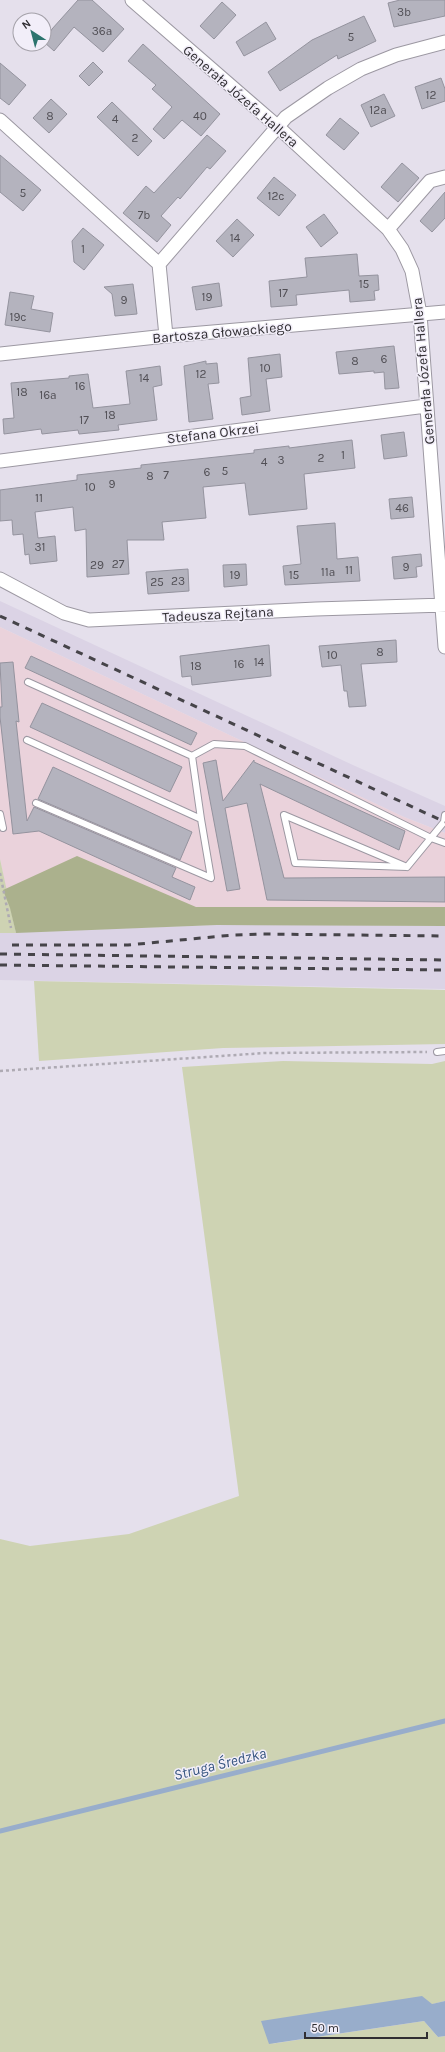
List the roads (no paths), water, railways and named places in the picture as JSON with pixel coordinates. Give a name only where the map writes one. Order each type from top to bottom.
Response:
[{"type":"street","name":"Generała Józefa Hallera","points":[[132,0],[277,126],[388,229],[402,249],[412,271],[420,314],[426,406],[444,605],[445,647]]},
{"type":"street","points":[[159,264],[286,117],[361,69],[396,55],[445,42]]},
{"type":"street","points":[[0,120],[159,264],[166,336]]},
{"type":"street","points":[[388,229],[430,181],[445,177]]},
{"type":"street","name":"Bartosza Głowackiego","points":[[0,354],[166,336],[445,312]]},
{"type":"street","name":"Stefana Okrzei","points":[[0,461],[426,406]]},
{"type":"street","name":"Tadeusza Rejtana","points":[[0,579],[64,613],[89,620],[316,609],[444,605]]},
{"type":"lane","points":[[28,682],[192,756]]},
{"type":"lane","points":[[27,740],[201,819]]},
{"type":"lane","points":[[192,756],[214,744],[245,746],[431,838],[445,843]]},
{"type":"lane","points":[[36,803],[211,878],[192,756]]},
{"type":"lane","points":[[0,814],[3,828]]},
{"type":"lane","points":[[284,815],[378,855],[408,867],[295,862],[284,815]]},
{"type":"lane","points":[[408,867],[444,822],[445,815]]},
{"type":"lane","points":[[437,1052],[445,1051]]},
{"type":"water","points":[[422,1996],[432,2004],[445,2001],[445,2036],[438,2037],[424,2021],[269,2044],[261,2021]]},
{"type":"waterway","name":"Struga Średzka","points":[[0,1831],[445,1721]]},
{"type":"railway","points":[[0,616],[445,822]]},
{"type":"railway","points":[[12,945],[128,945],[233,935],[261,934],[445,936]]},
{"type":"railway","points":[[0,954],[445,960]]},
{"type":"railway","points":[[0,965],[445,970]]}]
